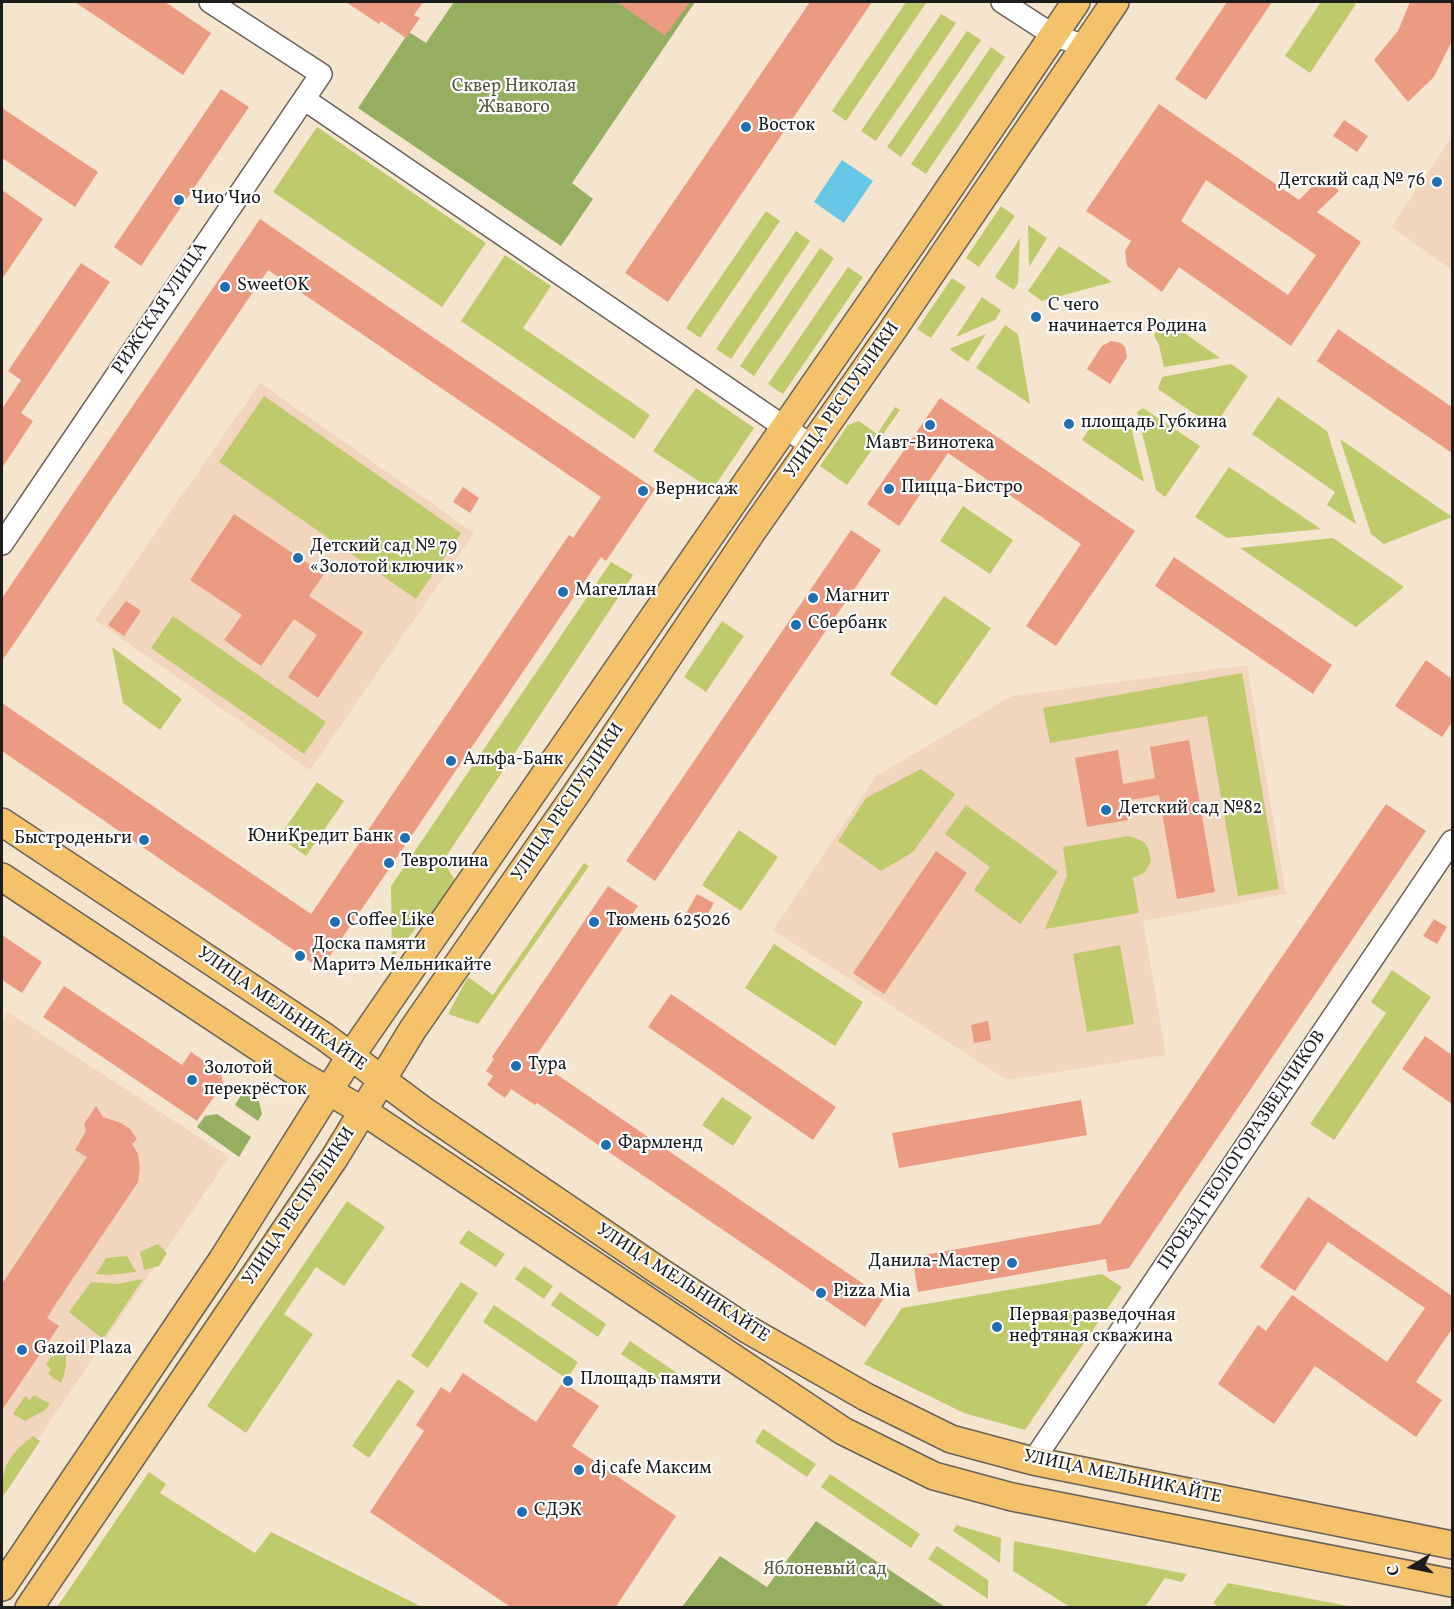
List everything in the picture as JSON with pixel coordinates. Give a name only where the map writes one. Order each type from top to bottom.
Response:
[{"type":"main road","name":"УЛИЦА РЕСПУБЛИКИ","points":[[2,1587],[223,1259],[350,1057],[1076,2]]},
{"type":"main road","name":"УЛИЦА РЕСПУБЛИКИ","points":[[29,1608],[335,1157],[413,1029],[569,804],[751,533],[892,332],[1115,2]]},
{"type":"main road","name":"УЛИЦА МЕЛЬНИКАЙТЕ","points":[[2,822],[315,1030],[381,1080],[650,1265],[747,1329],[866,1397],[951,1439],[1033,1461],[1452,1545]]},
{"type":"main road","name":"УЛИЦА МЕЛЬНИКАЙТЕ","points":[[2,877],[329,1093],[363,1111],[843,1431],[934,1476],[1012,1497],[1452,1583]]},
{"type":"street","name":"РИЖСКАЯ УЛИЦА","points":[[2,544],[321,74],[210,2]]},
{"type":"street","points":[[1002,2],[1053,35],[1085,46]]},
{"type":"street","points":[[304,99],[812,446]]},
{"type":"street","name":"ПРОЕЗД ГЕОЛОГОРАЗВЕДЧИКОВ","points":[[1033,1461],[1452,841]]},
{"type":"shaded area","name":"Детский сад № 76","points":[[1452,137],[1452,270],[1391,227]]},
{"type":"shaded area","name":"Детский сад № 79 «Золотой ключик»","points":[[260,383],[474,533],[310,770],[95,620]]},
{"type":"shaded area","points":[[1247,665],[1286,894],[1143,921],[1166,1055],[1007,1080],[773,930],[876,776],[1012,696]]},
{"type":"shaded area","points":[[8,1012],[229,1157],[2,1492],[2,1022]]},
{"type":"green space","name":"Сквер Николая Жвавого","points":[[454,2],[695,2],[572,183],[593,199],[561,246],[358,108],[409,32],[426,43]]},
{"type":"green space","points":[[906,2],[926,3],[846,121],[832,111]]},
{"type":"green space","points":[[1321,2],[1356,4],[1310,73],[1285,56]]},
{"type":"green space","points":[[941,14],[956,23],[876,141],[861,131]]},
{"type":"green space","points":[[967,31],[981,40],[901,157],[887,147]]},
{"type":"green space","points":[[991,47],[1005,57],[926,174],[911,164]]},
{"type":"green space","points":[[317,127],[486,243],[442,307],[273,192]]},
{"type":"green space","points":[[1001,206],[1015,216],[979,267],[966,258]]},
{"type":"green space","points":[[766,211],[780,221],[700,338],[686,328]]},
{"type":"green space","points":[[1028,225],[1047,238],[1029,267]]},
{"type":"green space","points":[[796,231],[810,241],[731,359],[716,349]]},
{"type":"green space","points":[[1020,238],[1018,283],[1014,290],[995,277]]},
{"type":"green space","points":[[1059,246],[1112,282],[1042,301],[1028,291]]},
{"type":"green space","points":[[820,248],[834,258],[754,376],[740,366]]},
{"type":"green space","points":[[505,255],[551,286],[523,328],[650,415],[634,439],[461,321]]},
{"type":"green space","points":[[848,267],[863,277],[783,394],[768,384]]},
{"type":"green space","points":[[952,278],[966,287],[931,338],[917,329]]},
{"type":"green space","points":[[982,297],[1001,310],[995,320],[956,337]]},
{"type":"green space","points":[[1164,319],[1220,358],[1164,367],[1154,335]]},
{"type":"green space","points":[[1005,325],[1018,334],[1030,404],[976,368]]},
{"type":"green space","points":[[986,334],[968,362],[949,349]]},
{"type":"green space","points":[[1231,364],[1248,376],[1214,427],[1158,389],[1162,377]]},
{"type":"green space","points":[[696,388],[754,428],[712,490],[653,451]]},
{"type":"green space","points":[[264,396],[461,533],[416,599],[219,462]]},
{"type":"green space","points":[[1278,397],[1327,431],[1356,524],[1327,505],[1335,492],[1252,434]]},
{"type":"green space","points":[[895,407],[900,410],[847,485],[820,466],[848,425],[859,421],[877,434]]},
{"type":"green space","points":[[1143,408],[1200,446],[1165,497],[1156,490],[1137,412]]},
{"type":"green space","points":[[1129,418],[1144,482],[1082,440],[1095,420],[1118,421]]},
{"type":"green space","points":[[1340,439],[1452,517],[1384,544],[1371,534]]},
{"type":"green space","points":[[1229,467],[1321,529],[1227,538],[1195,517]]},
{"type":"green space","points":[[963,506],[1013,540],[990,574],[940,541]]},
{"type":"green space","points":[[1333,538],[1404,587],[1356,627],[1240,548]]},
{"type":"green space","points":[[611,562],[633,575],[443,861],[456,882],[441,905],[419,924],[392,959],[391,886]]},
{"type":"green space","points":[[944,596],[991,628],[936,706],[890,674]]},
{"type":"green space","points":[[173,616],[326,722],[304,754],[151,648]]},
{"type":"green space","points":[[722,621],[744,636],[706,692],[684,677]]},
{"type":"green space","points":[[112,647],[182,699],[160,730],[123,703]]},
{"type":"green space","points":[[1242,673],[1279,889],[1238,896],[1207,716],[1050,743],[1043,708]]},
{"type":"green space","points":[[921,769],[955,794],[913,852],[881,871],[838,841],[866,798]]},
{"type":"green space","points":[[317,782],[344,801],[306,856],[279,837]]},
{"type":"green space","points":[[966,805],[1058,872],[1020,924],[974,890],[990,867],[945,834]]},
{"type":"green space","points":[[739,830],[778,857],[741,911],[702,885]]},
{"type":"green space","points":[[1128,836],[1146,844],[1151,862],[1144,873],[1133,878],[1139,913],[1045,929],[1067,876],[1063,847]]},
{"type":"green space","points":[[584,863],[589,866],[478,1024],[448,1014],[468,977],[493,995]]},
{"type":"green space","points":[[774,944],[863,1002],[835,1046],[745,988]]},
{"type":"green space","points":[[1120,945],[1134,1024],[1087,1032],[1073,954]]},
{"type":"green space","points":[[1392,970],[1431,997],[1334,1140],[1310,1124],[1386,1013],[1371,1002]]},
{"type":"green space","points":[[248,1084],[256,1090],[262,1114],[258,1121],[235,1105]]},
{"type":"green space","points":[[722,1097],[752,1117],[733,1146],[702,1125]]},
{"type":"green space","points":[[217,1114],[251,1137],[239,1157],[197,1127],[205,1116]]},
{"type":"green space","points":[[347,1201],[385,1227],[344,1286],[316,1267],[284,1314],[313,1334],[246,1433],[207,1406]]},
{"type":"green space","points":[[468,1230],[505,1254],[496,1267],[459,1243]]},
{"type":"green space","points":[[158,1244],[167,1253],[159,1266],[144,1270],[140,1252]]},
{"type":"green space","points":[[127,1256],[136,1272],[96,1274],[106,1258]]},
{"type":"green space","points":[[524,1266],[553,1286],[544,1299],[515,1279]]},
{"type":"green space","points":[[1102,1274],[1122,1287],[1025,1430],[964,1413],[864,1364],[902,1308]]},
{"type":"green space","points":[[143,1279],[103,1339],[69,1312],[91,1282],[117,1284]]},
{"type":"green space","points":[[461,1282],[478,1293],[428,1368],[411,1356]]},
{"type":"green space","points":[[560,1292],[606,1324],[598,1337],[551,1305]]},
{"type":"green space","points":[[494,1305],[578,1362],[567,1379],[483,1322]]},
{"type":"green space","points":[[63,1339],[66,1361],[61,1383],[48,1374],[51,1369],[46,1365]]},
{"type":"green space","points":[[630,1341],[677,1373],[669,1386],[621,1354]]},
{"type":"green space","points":[[398,1379],[415,1391],[369,1458],[352,1446]]},
{"type":"green space","points":[[34,1395],[50,1404],[45,1410],[25,1421],[13,1414],[25,1396],[30,1400]]},
{"type":"green space","points":[[763,1429],[816,1464],[807,1477],[755,1442]]},
{"type":"green space","points":[[33,1436],[40,1441],[4,1495],[2,1493],[3,1475],[9,1460]]},
{"type":"green space","points":[[149,1472],[166,1484],[160,1493],[255,1553],[271,1532],[422,1607],[57,1607]]},
{"type":"green space","points":[[830,1474],[920,1534],[911,1548],[821,1487]]},
{"type":"green space","name":"Яблоневый сад","points":[[816,1521],[945,1607],[682,1607],[720,1556],[767,1587]]},
{"type":"green space","points":[[956,1525],[1001,1538],[1000,1563],[953,1531]]},
{"type":"green space","points":[[1014,1541],[1187,1574],[1182,1582],[1165,1578],[1145,1607],[1070,1607],[1013,1571]]},
{"type":"green space","points":[[937,1546],[988,1580],[988,1599],[928,1559]]},
{"type":"green space","points":[[1228,1583],[1353,1607],[1219,1607],[1213,1603]]},
{"type":"water","points":[[842,160],[873,181],[844,223],[814,202]]},
{"type":"building","points":[[75,2],[165,2],[211,33],[183,75]]},
{"type":"building","points":[[346,2],[423,2],[414,15],[420,18],[406,38],[381,21],[379,24]]},
{"type":"building","points":[[617,2],[690,2],[665,36]]},
{"type":"building","points":[[810,2],[872,2],[668,302],[625,273]]},
{"type":"building","points":[[1227,2],[1272,2],[1206,100],[1175,79]]},
{"type":"building","points":[[1410,2],[1452,2],[1452,41],[1434,77],[1408,102],[1374,60],[1398,31]]},
{"type":"building","points":[[221,89],[249,107],[141,266],[114,247]]},
{"type":"building","points":[[1159,104],[1299,200],[1323,176],[1339,191],[1317,212],[1361,242],[1291,346],[1179,267],[1162,292],[1127,266],[1125,251],[1131,241],[1086,211]],"holes":[[[1206,180],[1316,255],[1288,295],[1181,221]]]},
{"type":"building","points":[[2,108],[98,172],[75,207],[2,158]]},
{"type":"building","points":[[1344,120],[1368,136],[1357,152],[1333,136]]},
{"type":"building","points":[[2,190],[43,219],[2,279]]},
{"type":"building","points":[[260,219],[655,489],[606,561],[601,557],[321,969],[2,751],[2,703],[311,914],[569,535],[573,538],[601,497],[268,270],[2,661],[2,598]]},
{"type":"building","points":[[81,263],[110,282],[21,413],[33,421],[2,468],[2,409],[21,380],[8,371]]},
{"type":"building","points":[[1338,329],[1452,407],[1452,453],[1317,361]]},
{"type":"building","points":[[1111,341],[1121,343],[1125,347],[1127,357],[1110,384],[1087,369],[1102,346]]},
{"type":"building","points":[[940,398],[1135,531],[1056,646],[1026,626],[1081,544],[948,453],[899,526],[867,504]]},
{"type":"building","points":[[463,487],[479,498],[470,513],[453,502]]},
{"type":"building","points":[[234,514],[324,574],[309,596],[363,632],[318,698],[288,677],[317,635],[294,619],[261,666],[224,640],[242,615],[190,580]]},
{"type":"building","points":[[851,530],[881,550],[655,881],[626,861]]},
{"type":"building","points":[[1174,557],[1332,665],[1313,694],[1155,586]]},
{"type":"building","points":[[126,601],[141,611],[124,636],[108,625]]},
{"type":"building","points":[[1426,660],[1452,679],[1452,722],[1442,737],[1395,706]]},
{"type":"building","name":"Детский сад №82","points":[[1189,740],[1215,892],[1177,899],[1159,795],[1125,801],[1128,820],[1087,827],[1075,758],[1118,750],[1123,784],[1155,778],[1150,747]]},
{"type":"building","points":[[1386,804],[1426,831],[1129,1268],[1108,1272],[1106,1259],[918,1292],[912,1257],[1100,1224]]},
{"type":"building","points":[[936,851],[967,873],[884,994],[853,973]]},
{"type":"building","points":[[608,886],[638,906],[534,1059],[884,1298],[865,1327],[537,1103],[535,1105],[511,1089],[505,1098],[487,1085],[493,1076],[486,1071],[494,1059],[492,1057]]},
{"type":"building","points":[[697,894],[714,903],[702,924],[685,915]]},
{"type":"building","points":[[1434,919],[1447,927],[1437,944],[1423,936]]},
{"type":"building","points":[[2,935],[42,962],[22,993],[2,980]]},
{"type":"building","points":[[64,986],[182,1065],[191,1052],[221,1073],[223,1084],[197,1121],[43,1017]]},
{"type":"building","points":[[671,994],[836,1107],[813,1140],[648,1027]]},
{"type":"building","points":[[988,1021],[991,1040],[974,1043],[971,1025]]},
{"type":"building","points":[[1425,1036],[1452,1055],[1452,1104],[1402,1069]]},
{"type":"building","points":[[1081,1100],[1087,1135],[899,1168],[892,1133]]},
{"type":"building","points":[[96,1106],[103,1117],[121,1123],[130,1129],[137,1139],[132,1144],[138,1154],[140,1168],[138,1182],[47,1318],[59,1326],[2,1410],[2,1284],[87,1157],[75,1150],[86,1131],[84,1124]]},
{"type":"building","points":[[1308,1197],[1452,1296],[1452,1329],[1416,1382],[1442,1400],[1416,1437],[1315,1366],[1274,1424],[1218,1384],[1258,1325],[1266,1331],[1292,1295],[1387,1362],[1425,1308],[1328,1242],[1295,1291],[1260,1267]]},
{"type":"building","points":[[463,1373],[536,1422],[563,1382],[599,1406],[572,1446],[676,1516],[615,1608],[512,1608],[370,1512],[424,1431],[416,1425],[441,1387],[450,1393]]},
{"type":"place","name":"Восток","points":[[746,127]]},
{"type":"place","name":"Детский сад № 76","points":[[1437,182]]},
{"type":"place","name":"Чио Чио","points":[[179,200]]},
{"type":"place","name":"SweetOK","points":[[225,287]]},
{"type":"place","name":"С чего начинается Родина","points":[[1036,317]]},
{"type":"place","name":"площадь Губкина","points":[[1069,424]]},
{"type":"place","name":"Мавт-Винотека","points":[[930,425]]},
{"type":"place","name":"Пицца-Бистро","points":[[889,489]]},
{"type":"place","name":"Вернисаж","points":[[643,491]]},
{"type":"place","name":"Детский сад № 79 «Золотой ключик»","points":[[298,558]]},
{"type":"place","name":"Магеллан","points":[[563,592]]},
{"type":"place","name":"Магнит","points":[[813,598]]},
{"type":"place","name":"Сбербанк","points":[[796,625]]},
{"type":"place","name":"Альфа-Банк","points":[[451,761]]},
{"type":"place","name":"Детский сад №82","points":[[1106,810]]},
{"type":"place","name":"ЮниКредит Банк","points":[[405,838]]},
{"type":"place","name":"Быстроденьги","points":[[144,840]]},
{"type":"place","name":"Тевролина","points":[[389,863]]},
{"type":"place","name":"Coffee Like","points":[[335,922]]},
{"type":"place","name":"Тюмень 625026","points":[[594,922]]},
{"type":"place","name":"Доска памяти Маритэ Мельникайте","points":[[300,956]]},
{"type":"place","name":"Тура","points":[[516,1066]]},
{"type":"place","name":"Золотой перекрёсток","points":[[192,1080]]},
{"type":"place","name":"Фармленд","points":[[606,1145]]},
{"type":"place","name":"Данила-Мастер","points":[[1012,1263]]},
{"type":"place","name":"Pizza Mia","points":[[821,1293]]},
{"type":"place","name":"Первая разведочная нефтяная скважина","points":[[997,1327]]},
{"type":"place","name":"Gazoil Plaza","points":[[22,1350]]},
{"type":"place","name":"Площадь памяти","points":[[568,1381]]},
{"type":"place","name":"dj cafe Максим","points":[[579,1470]]},
{"type":"place","name":"СДЭК","points":[[522,1512]]}]
